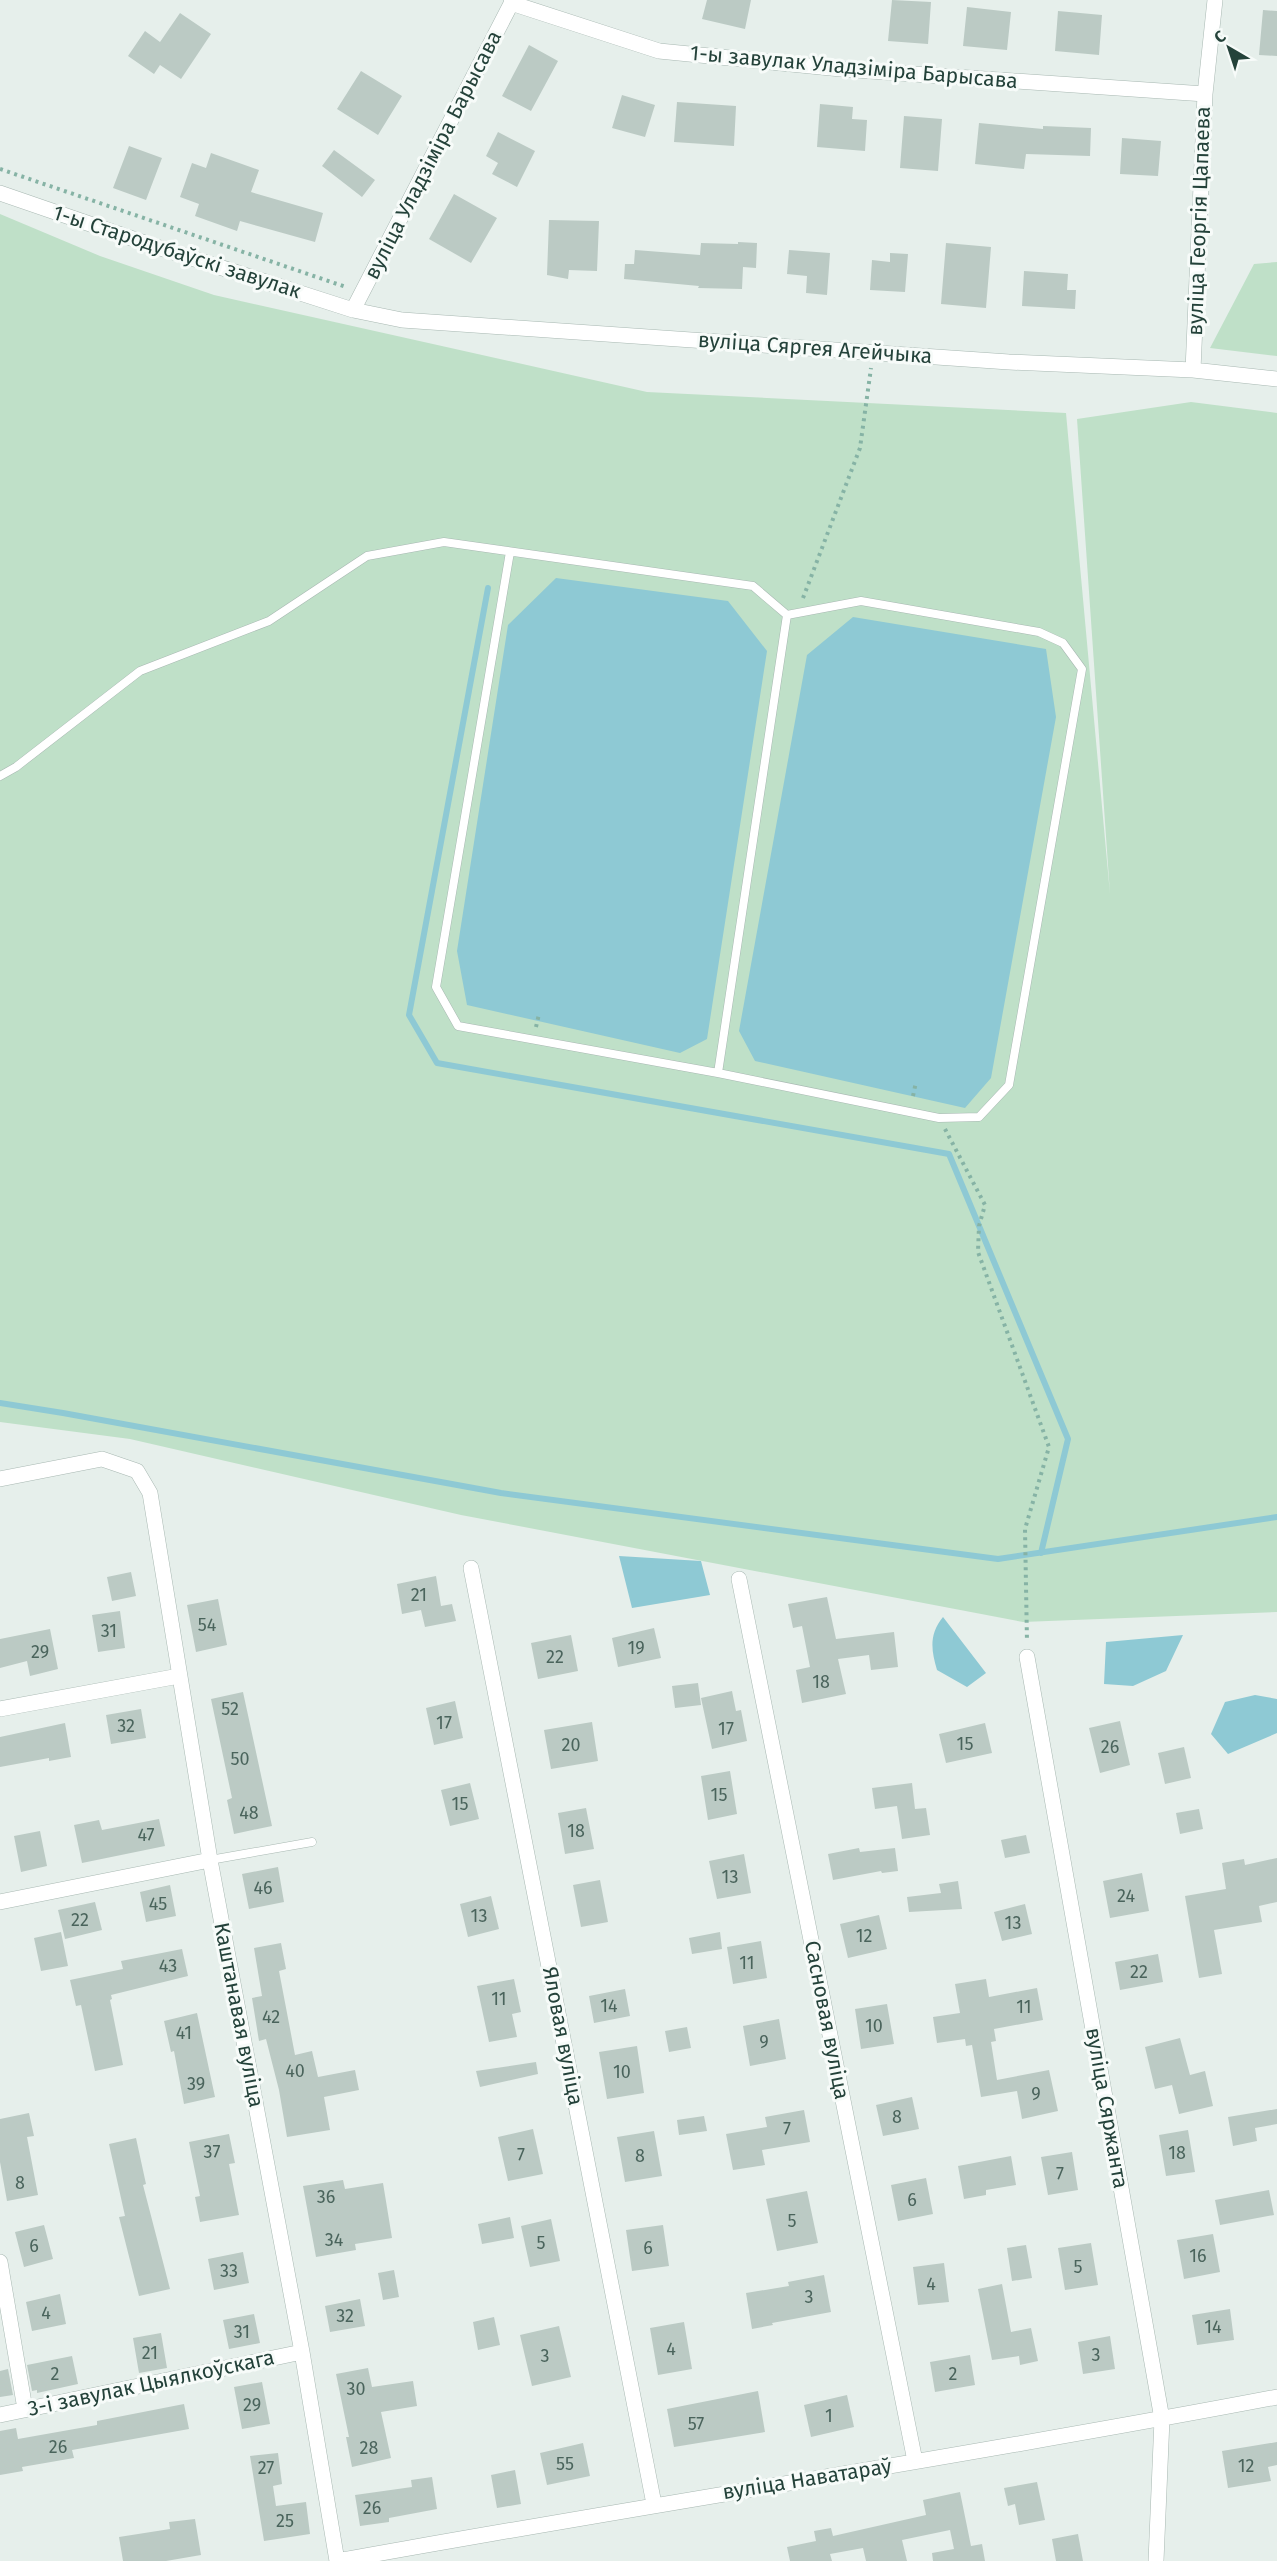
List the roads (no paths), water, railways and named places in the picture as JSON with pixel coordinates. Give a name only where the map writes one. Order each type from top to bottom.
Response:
[{"type":"street","name":"вуліца Георгія Цапаева","points":[[1193,370],[1205,94],[1215,0]]},
{"type":"street","name":"1-ы завулак Уладзіміра Барысава","points":[[512,1],[659,51],[841,69],[1205,94]]},
{"type":"street","name":"вуліца Уладзіміра Барысава","points":[[353,310],[512,1]]},
{"type":"street","name":"1-ы Стародубаўскі завулак","points":[[0,193],[148,244],[353,310]]},
{"type":"street","name":"вуліца Сяргея Агейчыка","points":[[353,310],[402,320],[1009,362],[1193,370],[1277,379]]},
{"type":"street","name":"Каштанавая вуліца","points":[[0,1479],[102,1459],[136,1471],[150,1493],[210,1860],[302,2352],[337,2561]]},
{"type":"street","name":"Яловая вуліца","points":[[471,1568],[654,2504]]},
{"type":"street","name":"Сасновая вуліца","points":[[739,1579],[915,2461]]},
{"type":"street","name":"вуліца Сяржанта","points":[[1027,1657],[1162,2419],[1156,2561]]},
{"type":"street","points":[[0,1709],[179,1676]]},
{"type":"street","points":[[0,1902],[210,1860]]},
{"type":"street","points":[[0,2262],[25,2409]]},
{"type":"street","name":"3-і завулак Цыялкоўскага","points":[[0,2415],[302,2352]]},
{"type":"street","name":"вуліца Наватараў","points":[[337,2561],[654,2504],[1162,2419],[1277,2397]]},
{"type":"lane","points":[[0,776],[16,767],[140,671],[270,621],[367,556],[444,542],[753,586],[787,615]]},
{"type":"lane","points":[[510,552],[436,987],[458,1026],[718,1073],[939,1118],[979,1118],[1009,1085],[1082,669],[1063,643],[1039,632],[861,601],[787,615]]},
{"type":"lane","points":[[718,1073],[787,615]]},
{"type":"lane","points":[[210,1860],[312,1842]]},
{"type":"water","points":[[556,578],[728,601],[767,651],[707,1039],[680,1053],[467,1005],[457,951],[508,625]]},
{"type":"water","points":[[853,617],[1046,649],[1056,717],[991,1078],[965,1108],[755,1061],[739,1031],[807,655]]},
{"type":"water","points":[[619,1556],[701,1561],[710,1595],[632,1608]]},
{"type":"water","points":[[943,1617],[986,1673],[967,1687],[937,1670],[932,1642],[938,1623]]},
{"type":"water","points":[[1183,1635],[1166,1671],[1133,1686],[1104,1684],[1106,1642]]},
{"type":"water","points":[[1255,1695],[1277,1699],[1277,1733],[1228,1754],[1211,1734],[1225,1702]]},
{"type":"waterway","points":[[488,588],[409,1015],[437,1063],[949,1154],[1068,1439],[1041,1553]]},
{"type":"waterway","points":[[0,1403],[501,1493],[998,1559],[1277,1517]]}]
